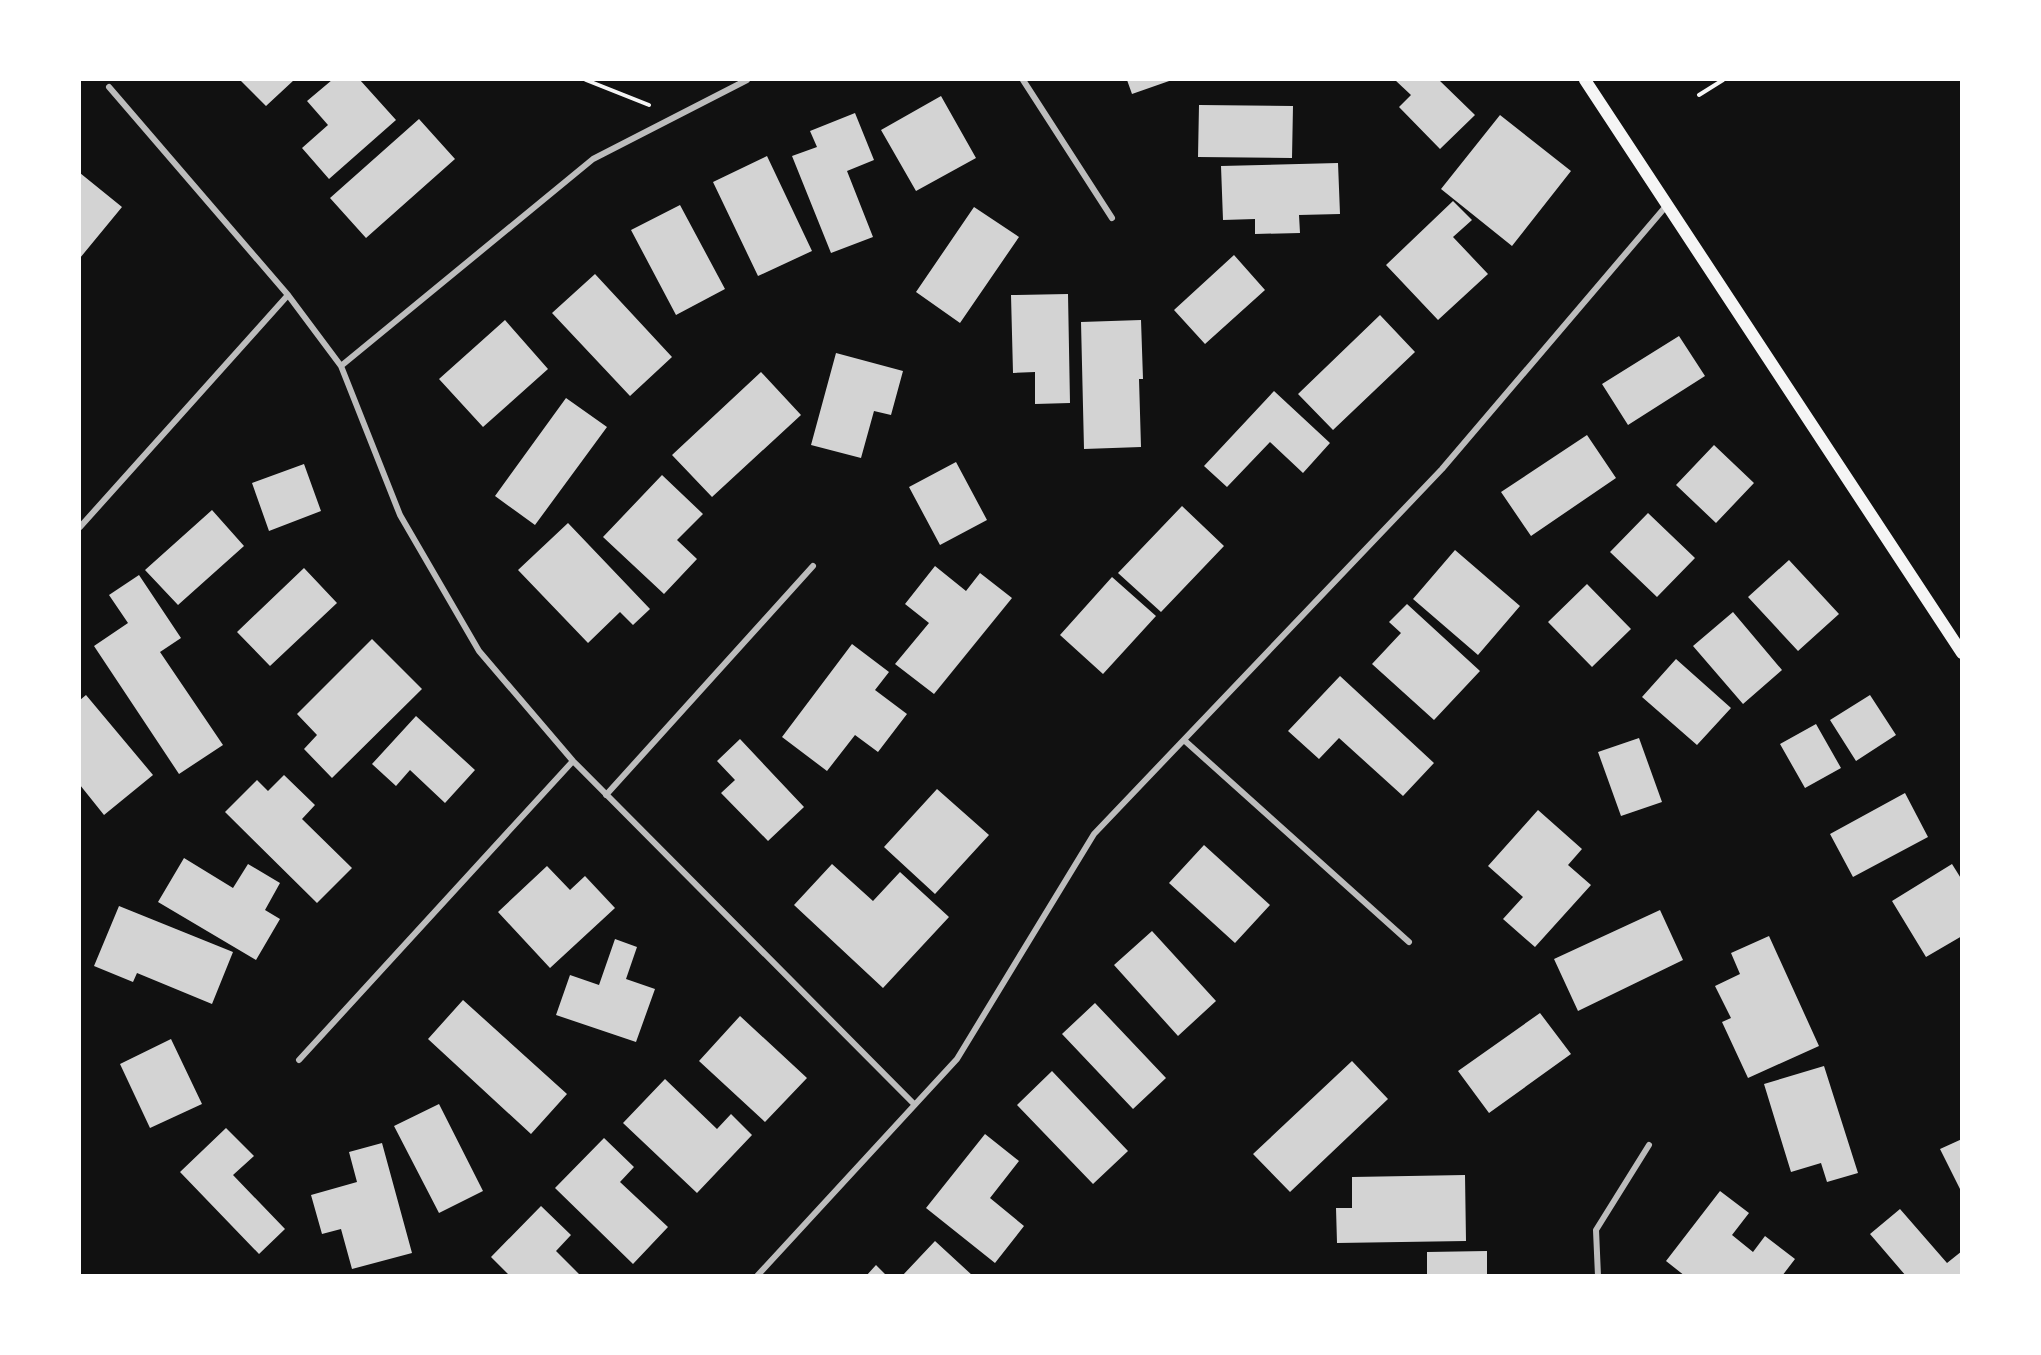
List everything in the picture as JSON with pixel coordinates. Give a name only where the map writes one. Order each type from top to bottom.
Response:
[{"type":"main road","points":[[1585,80],[1962,653]]},
{"type":"street","points":[[341,366],[593,159],[747,80]]},
{"type":"street","points":[[1023,80],[1112,218]]},
{"type":"street","points":[[109,87],[288,296],[341,366],[400,515],[479,651],[573,761],[914,1104]]},
{"type":"street","points":[[757,1275],[957,1059],[1094,834],[1442,469],[1667,205]]},
{"type":"street","points":[[80,528],[288,296]]},
{"type":"street","points":[[606,795],[813,566]]},
{"type":"street","points":[[1184,740],[1409,942]]},
{"type":"street","points":[[299,1060],[573,761]]},
{"type":"street","points":[[1598,1275],[1596,1230],[1649,1145]]},
{"type":"path","points":[[586,80],[676,116]]},
{"type":"path","points":[[1699,96],[1723,80]]},
{"type":"building","points":[[240,80],[294,80],[266,106]]},
{"type":"building","points":[[332,80],[360,80],[396,120],[329,179],[302,148],[328,125],[307,101]]},
{"type":"building","points":[[1127,80],[1172,80],[1132,94]]},
{"type":"building","points":[[1395,80],[1439,80],[1475,115],[1440,149],[1399,107],[1411,95]]},
{"type":"building","points":[[941,96],[976,158],[916,191],[881,130]]},
{"type":"building","points":[[1199,105],[1293,106],[1292,158],[1198,157]]},
{"type":"building","points":[[855,113],[874,160],[847,171],[873,237],[831,253],[792,156],[817,147],[810,131]]},
{"type":"building","points":[[1500,115],[1571,171],[1512,246],[1441,189]]},
{"type":"building","points":[[419,119],[455,159],[366,238],[330,198]]},
{"type":"building","points":[[767,156],[812,251],[758,276],[713,182]]},
{"type":"building","points":[[1338,163],[1340,214],[1299,215],[1300,233],[1255,234],[1255,219],[1223,220],[1221,166]]},
{"type":"building","points":[[80,173],[122,207],[80,258]]},
{"type":"building","points":[[1453,201],[1472,220],[1453,237],[1488,274],[1438,320],[1386,265]]},
{"type":"building","points":[[680,205],[725,289],[676,315],[631,230]]},
{"type":"building","points":[[974,207],[1019,237],[960,323],[916,292]]},
{"type":"building","points":[[1234,255],[1265,290],[1205,344],[1174,310]]},
{"type":"building","points":[[595,274],[672,357],[630,396],[552,313]]},
{"type":"building","points":[[1068,294],[1070,403],[1035,404],[1035,372],[1013,373],[1011,295]]},
{"type":"building","points":[[1380,315],[1415,352],[1333,430],[1298,394]]},
{"type":"building","points":[[505,320],[548,369],[483,427],[439,379]]},
{"type":"building","points":[[1141,320],[1143,379],[1139,379],[1141,447],[1084,449],[1081,322]]},
{"type":"building","points":[[1679,336],[1705,376],[1628,425],[1602,384]]},
{"type":"building","points":[[836,353],[903,371],[891,415],[874,411],[861,458],[811,445]]},
{"type":"building","points":[[761,372],[801,415],[712,497],[672,455]]},
{"type":"building","points":[[1274,391],[1330,443],[1303,473],[1270,442],[1227,487],[1204,466]]},
{"type":"building","points":[[566,398],[607,427],[535,525],[495,496]]},
{"type":"building","points":[[1587,435],[1616,478],[1531,536],[1501,492]]},
{"type":"building","points":[[1714,445],[1754,483],[1716,523],[1676,485]]},
{"type":"building","points":[[956,462],[987,520],[940,545],[909,487]]},
{"type":"building","points":[[304,464],[321,511],[269,531],[252,483]]},
{"type":"building","points":[[662,475],[703,514],[677,540],[697,559],[664,594],[603,537]]},
{"type":"building","points":[[1182,506],[1224,546],[1161,612],[1118,573]]},
{"type":"building","points":[[212,510],[244,546],[178,605],[145,570]]},
{"type":"building","points":[[1648,513],[1695,558],[1657,597],[1610,552]]},
{"type":"building","points":[[568,523],[650,609],[633,625],[620,612],[588,643],[518,570]]},
{"type":"building","points":[[1455,550],[1520,606],[1478,655],[1413,599]]},
{"type":"building","points":[[1789,560],[1839,614],[1798,651],[1748,597]]},
{"type":"building","points":[[935,566],[966,591],[980,573],[1012,598],[934,694],[895,664],[929,623],[905,604]]},
{"type":"building","points":[[304,568],[337,603],[270,666],[237,632]]},
{"type":"building","points":[[139,575],[181,638],[160,652],[223,745],[179,774],[94,646],[128,623],[109,595]]},
{"type":"building","points":[[1112,577],[1156,616],[1103,674],[1060,635]]},
{"type":"building","points":[[1587,584],[1631,629],[1592,667],[1548,622]]},
{"type":"building","points":[[1407,604],[1480,671],[1434,720],[1372,664],[1401,633],[1389,622]]},
{"type":"building","points":[[1733,612],[1782,670],[1743,704],[1693,646]]},
{"type":"building","points":[[372,639],[422,689],[332,778],[304,749],[317,735],[297,714]]},
{"type":"building","points":[[852,644],[889,672],[875,690],[907,714],[878,752],[855,735],[827,771],[782,737]]},
{"type":"building","points":[[1676,659],[1731,708],[1697,745],[1642,697]]},
{"type":"building","points":[[1340,676],[1434,763],[1403,796],[1339,738],[1319,759],[1288,731]]},
{"type":"building","points":[[86,695],[153,775],[104,815],[80,785],[80,700]]},
{"type":"building","points":[[1870,695],[1896,735],[1856,761],[1830,720]]},
{"type":"building","points":[[416,716],[475,770],[445,803],[410,770],[396,786],[372,764]]},
{"type":"building","points":[[1816,724],[1841,768],[1805,788],[1780,744]]},
{"type":"building","points":[[1639,738],[1662,802],[1621,816],[1598,752]]},
{"type":"building","points":[[740,739],[804,807],[768,841],[721,793],[735,780],[717,761]]},
{"type":"building","points":[[284,775],[315,805],[302,819],[352,868],[317,903],[225,812],[257,780],[268,791]]},
{"type":"building","points":[[937,789],[989,835],[935,894],[884,847]]},
{"type":"building","points":[[1905,793],[1928,837],[1853,877],[1830,834]]},
{"type":"building","points":[[1538,810],[1582,849],[1568,865],[1591,885],[1535,947],[1503,919],[1523,897],[1488,866]]},
{"type":"building","points":[[1204,845],[1270,905],[1235,943],[1169,883]]},
{"type":"building","points":[[184,858],[233,888],[248,864],[280,883],[265,910],[280,919],[256,960],[158,902]]},
{"type":"building","points":[[832,864],[873,901],[900,872],[949,917],[883,988],[794,905]]},
{"type":"building","points":[[1952,864],[1962,880],[1962,936],[1926,957],[1892,901]]},
{"type":"building","points":[[547,866],[570,890],[585,876],[615,908],[550,968],[498,912]]},
{"type":"building","points":[[119,906],[233,952],[212,1004],[137,973],[133,982],[94,966]]},
{"type":"building","points":[[1660,910],[1683,960],[1578,1011],[1554,959]]},
{"type":"building","points":[[1152,931],[1216,1001],[1178,1036],[1114,965]]},
{"type":"building","points":[[1769,936],[1819,1046],[1748,1078],[1722,1022],[1731,1018],[1715,986],[1740,974],[1731,953]]},
{"type":"building","points":[[615,939],[637,947],[626,979],[655,989],[636,1042],[556,1015],[570,975],[599,985]]},
{"type":"building","points":[[463,1000],[567,1094],[531,1134],[428,1039]]},
{"type":"building","points":[[1095,1003],[1166,1078],[1133,1109],[1062,1034]]},
{"type":"building","points":[[1540,1013],[1571,1054],[1489,1113],[1458,1071]]},
{"type":"building","points":[[740,1016],[807,1078],[765,1122],[699,1061]]},
{"type":"building","points":[[171,1039],[202,1104],[150,1128],[120,1064]]},
{"type":"building","points":[[1352,1061],[1388,1099],[1290,1192],[1253,1154]]},
{"type":"building","points":[[1824,1066],[1858,1173],[1827,1182],[1821,1163],[1791,1172],[1764,1084]]},
{"type":"building","points":[[1052,1071],[1128,1151],[1093,1184],[1017,1105]]},
{"type":"building","points":[[665,1079],[717,1129],[731,1114],[752,1135],[697,1193],[623,1123]]},
{"type":"building","points":[[439,1104],[483,1191],[439,1213],[394,1126]]},
{"type":"building","points":[[226,1128],[254,1156],[233,1175],[285,1229],[259,1254],[180,1172]]},
{"type":"building","points":[[985,1134],[1019,1161],[990,1198],[1024,1226],[995,1263],[926,1208]]},
{"type":"building","points":[[604,1138],[634,1167],[620,1182],[668,1227],[633,1264],[555,1188]]},
{"type":"building","points":[[1962,1139],[1962,1193],[1940,1149]]},
{"type":"building","points":[[382,1143],[412,1253],[352,1269],[341,1229],[322,1234],[311,1195],[357,1182],[349,1152]]},
{"type":"building","points":[[1465,1175],[1466,1241],[1337,1243],[1336,1208],[1352,1208],[1352,1177]]},
{"type":"building","points":[[1720,1191],[1749,1213],[1732,1235],[1753,1252],[1765,1236],[1795,1259],[1782,1276],[1685,1276],[1666,1261]]},
{"type":"building","points":[[541,1206],[571,1235],[556,1251],[581,1276],[510,1276],[491,1257]]},
{"type":"building","points":[[1900,1209],[1947,1263],[1962,1251],[1962,1276],[1906,1276],[1870,1234]]},
{"type":"building","points":[[935,1241],[973,1276],[902,1276]]},
{"type":"building","points":[[1487,1251],[1487,1276],[1427,1276],[1427,1252]]},
{"type":"building","points":[[876,1265],[887,1276],[866,1276]]}]
